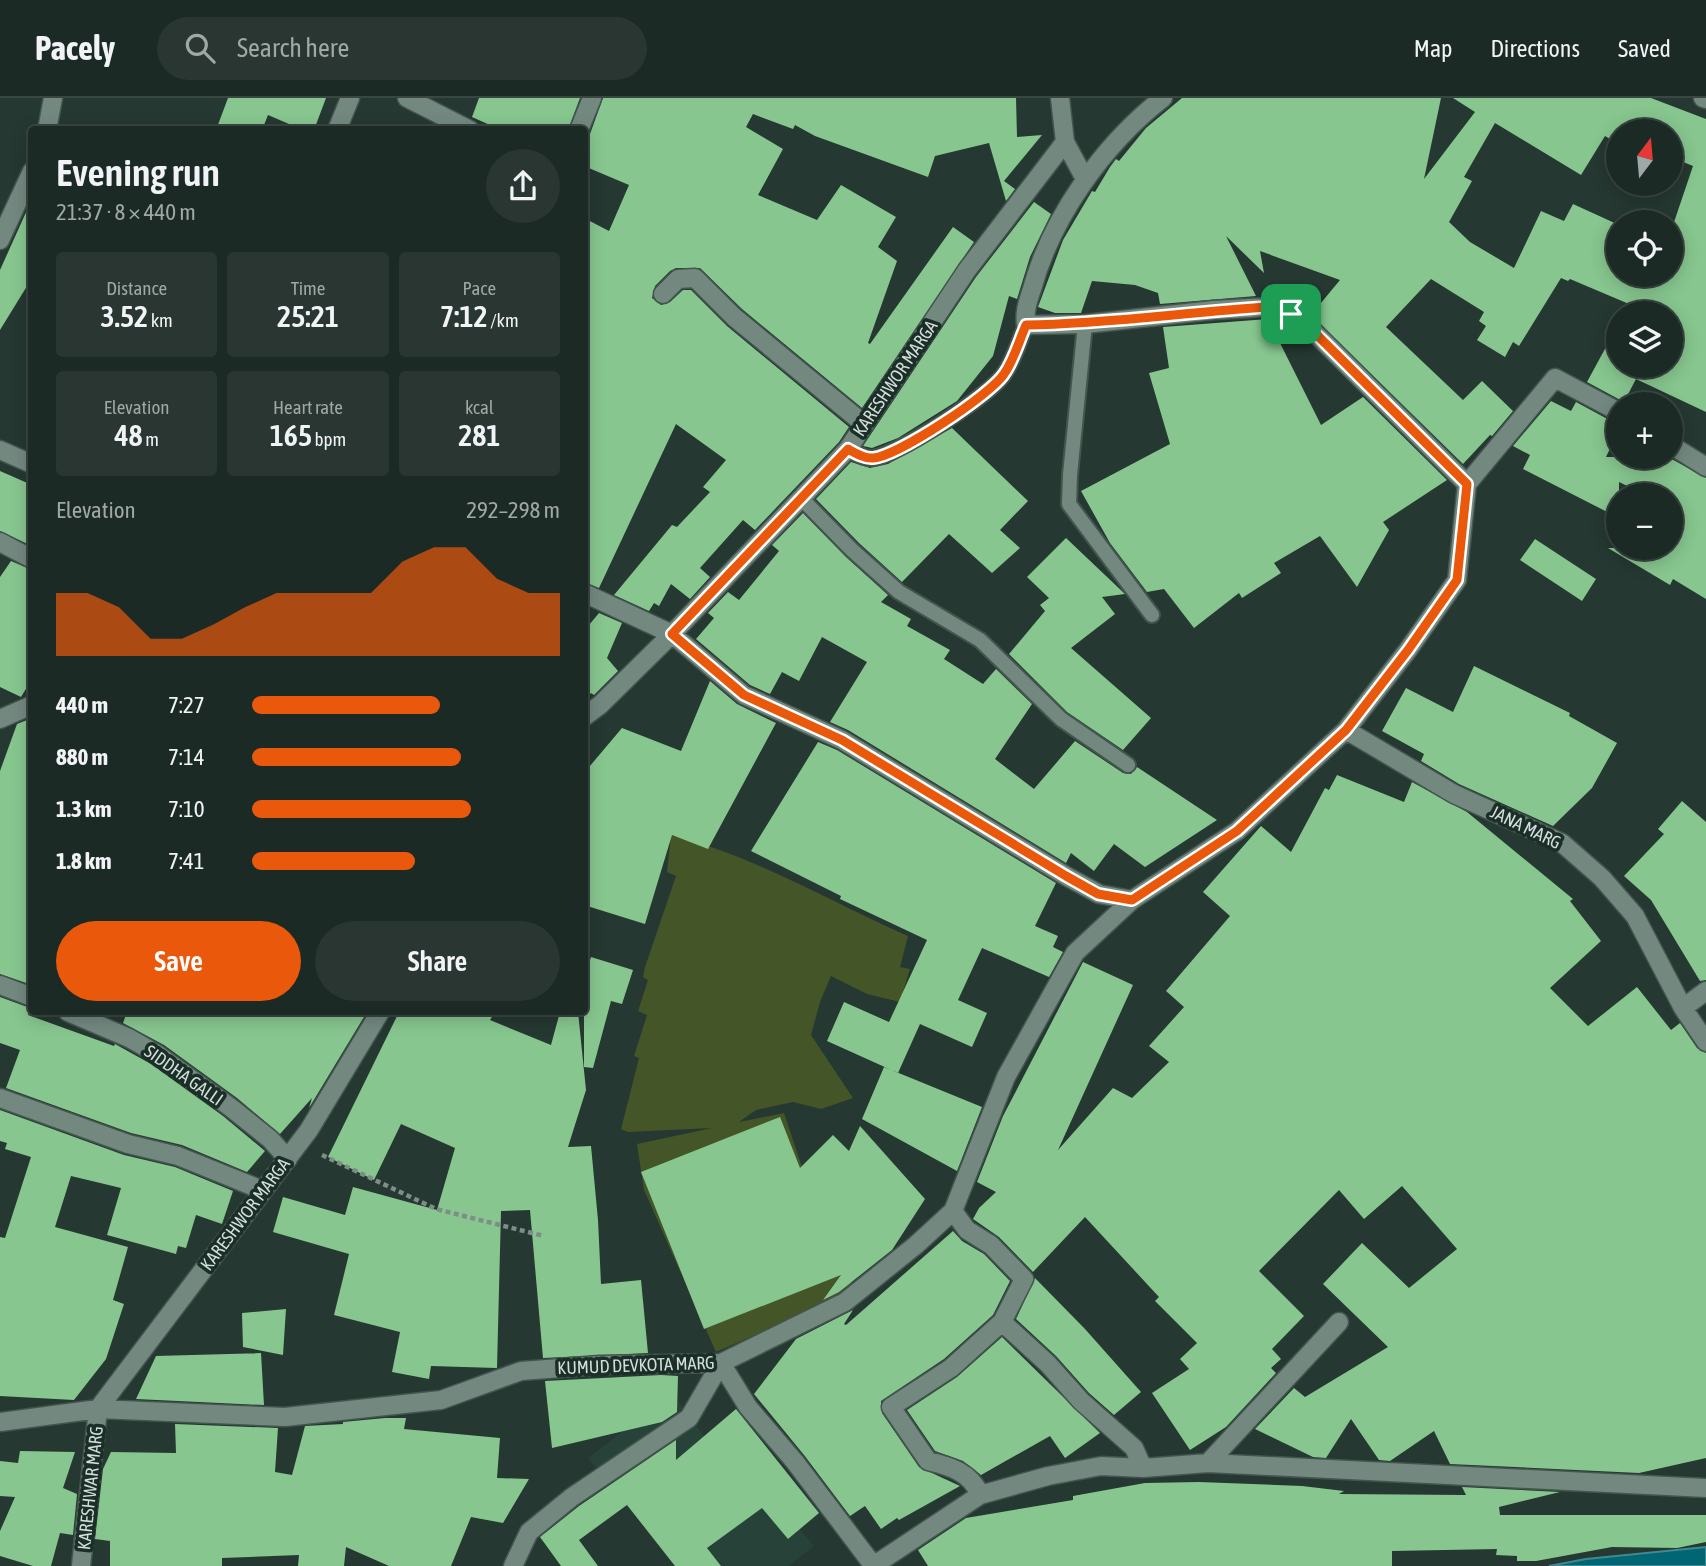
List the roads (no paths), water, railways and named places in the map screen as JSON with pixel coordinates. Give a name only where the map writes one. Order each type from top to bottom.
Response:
[{"type":"street","points":[[48,126],[53,98]]},
{"type":"street","points":[[339,126],[350,98]]},
{"type":"street","points":[[407,98],[462,126]]},
{"type":"street","points":[[581,126],[592,98]]},
{"type":"street","points":[[1060,98],[1065,142],[1086,179]]},
{"type":"street","points":[[1164,98],[1141,116],[1072,199],[1038,266],[1024,315],[1026,325],[1085,324],[1255,307],[1268,307],[1291,314],[1313,331],[1467,484],[1555,378],[1606,405]]},
{"type":"street","name":"KARESHWOR MARGA","points":[[592,701],[672,634],[848,449],[967,270],[1065,142]]},
{"type":"street","points":[[0,240],[28,180]]},
{"type":"street","points":[[663,294],[678,279],[695,278],[733,317],[864,424]]},
{"type":"street","points":[[0,450],[28,462]]},
{"type":"street","points":[[1683,453],[1706,467]]},
{"type":"street","name":"KUMUD DEVKOTA MARG","points":[[0,1422],[99,1409],[285,1417],[441,1400],[521,1371],[600,1365],[722,1363],[845,1301],[916,1245],[953,1211],[1006,1077],[1075,953],[1132,900],[1237,831],[1346,730],[1408,650],[1457,580],[1467,484]]},
{"type":"street","points":[[0,542],[28,557]]},
{"type":"street","points":[[588,595],[672,634],[744,695],[842,740],[1098,894],[1132,900]]},
{"type":"street","points":[[0,719],[28,707]]},
{"type":"street","name":"JANA MARG","points":[[1346,730],[1454,794],[1562,843],[1602,878],[1635,916],[1684,1008],[1706,1042]]},
{"type":"street","points":[[0,985],[28,996]]},
{"type":"street","points":[[1684,1008],[1706,991]]},
{"type":"street","name":"SIDDHA GALLI","points":[[75,1015],[129,1038],[158,1054],[270,1139],[293,1152]]},
{"type":"street","name":"KARESHWOR MARGA","points":[[99,1409],[293,1152],[378,1015]]},
{"type":"street","points":[[0,1098],[128,1144],[178,1156],[262,1190]]},
{"type":"street","points":[[953,1211],[967,1230],[991,1245],[1024,1279],[1002,1322],[951,1368],[891,1407],[928,1461],[953,1467],[975,1483],[980,1495]]},
{"type":"street","points":[[1002,1322],[1048,1364],[1081,1401],[1134,1448],[1143,1468]]},
{"type":"street","points":[[1208,1463],[1339,1322]]},
{"type":"street","points":[[513,1566],[528,1532],[572,1497],[689,1418],[722,1363],[748,1407],[795,1462],[873,1566],[980,1495],[1048,1476],[1101,1466],[1143,1468],[1208,1463],[1706,1488]]},
{"type":"street","name":"KARESHWAR MARG","points":[[81,1566],[99,1409]]},
{"type":"lane","points":[[1085,324],[1069,504],[1152,615]]},
{"type":"lane","points":[[848,449],[873,458],[926,434],[987,391],[1004,374],[1026,325]]},
{"type":"lane","points":[[802,498],[852,550],[899,592],[980,640],[1061,719],[1128,765]]},
{"type":"water","points":[[1706,1547],[1706,1566],[1549,1566],[1586,1559]]}]
